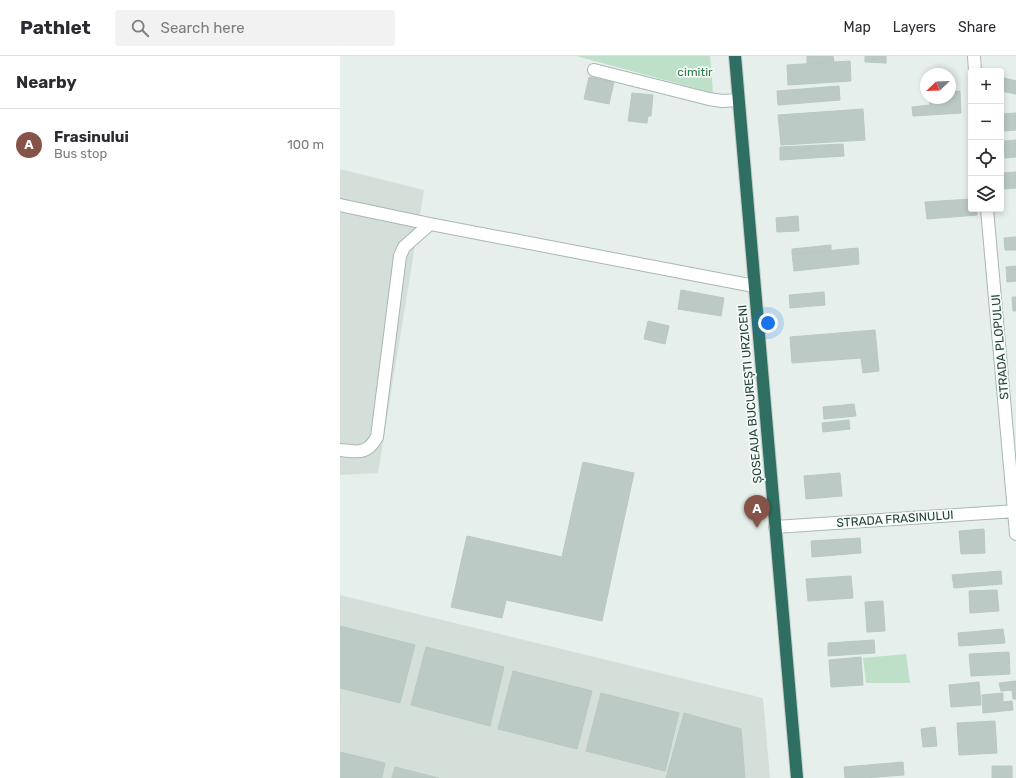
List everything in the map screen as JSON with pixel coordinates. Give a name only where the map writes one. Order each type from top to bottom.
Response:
[{"type":"highway","name":"ȘOSEAUA BUCUREȘTI URZICENI","points":[[735,56],[797,778]]},
{"type":"street","points":[[974,56],[975,68]]},
{"type":"street","points":[[594,70],[709,99],[722,101],[738,100]]},
{"type":"street","points":[[340,205],[430,224],[754,286]]},
{"type":"street","name":"STRADA PLOPULUI","points":[[987,212],[1016,534]]},
{"type":"street","points":[[340,450],[354,452],[363,451],[372,446],[377,437],[400,256],[404,247],[430,224]]},
{"type":"street","name":"STRADA FRASINULUI","points":[[775,526],[1015,511]]},
{"type":"shaded area","points":[[340,169],[424,190],[378,473],[340,475]]},
{"type":"shaded area","points":[[340,595],[763,698],[770,778],[340,778]]},
{"type":"green space","name":"cimitir","points":[[576,56],[710,56],[713,93]]},
{"type":"green space","points":[[906,654],[910,683],[866,683],[863,658]]},
{"type":"building","points":[[807,56],[833,56],[834,62],[807,64]]},
{"type":"building","points":[[865,56],[886,56],[886,63],[865,62]]},
{"type":"building","points":[[850,61],[851,81],[788,85],[787,65]]},
{"type":"building","points":[[589,77],[614,82],[609,104],[584,99]]},
{"type":"building","points":[[1004,78],[1016,81],[1016,94],[1004,92]]},
{"type":"building","points":[[839,86],[840,100],[778,105],[777,91]]},
{"type":"building","points":[[956,91],[960,91],[961,113],[913,116],[912,107],[930,104],[956,104]]},
{"type":"building","points":[[632,93],[653,95],[651,116],[648,116],[647,123],[628,121]]},
{"type":"building","points":[[863,109],[865,140],[781,145],[778,115]]},
{"type":"building","points":[[1016,113],[1016,130],[1004,131],[1004,114]]},
{"type":"building","points":[[1016,140],[1016,157],[1005,158],[1004,141]]},
{"type":"building","points":[[843,144],[844,156],[780,160],[780,147]]},
{"type":"building","points":[[1016,172],[1016,188],[1004,189],[1004,173]]},
{"type":"building","points":[[968,199],[968,212],[976,212],[977,215],[927,219],[925,202]]},
{"type":"building","points":[[798,216],[799,231],[777,232],[776,218]]},
{"type":"building","points":[[1016,237],[1016,250],[1005,250],[1004,238]]},
{"type":"building","points":[[831,245],[831,251],[792,254],[792,249]]},
{"type":"building","points":[[858,248],[859,264],[794,271],[792,254]]},
{"type":"building","points":[[1016,266],[1016,281],[1007,282],[1006,267]]},
{"type":"building","points":[[681,290],[724,298],[721,316],[678,309]]},
{"type":"building","points":[[824,292],[825,305],[790,308],[789,295]]},
{"type":"building","points":[[1012,297],[1016,297],[1016,311],[1013,311]]},
{"type":"building","points":[[648,321],[669,326],[665,344],[644,339]]},
{"type":"building","points":[[875,330],[879,371],[863,373],[861,358],[792,363],[790,337]]},
{"type":"building","points":[[854,404],[856,416],[824,419],[823,407]]},
{"type":"building","points":[[849,420],[850,429],[823,432],[822,423]]},
{"type":"building","points":[[583,462],[634,473],[602,621],[506,600],[502,618],[451,607],[467,536],[562,557]]},
{"type":"building","points":[[840,473],[842,496],[806,499],[804,476]]},
{"type":"building","points":[[984,529],[985,553],[961,554],[959,531]]},
{"type":"building","points":[[860,538],[861,553],[812,557],[811,541]]},
{"type":"building","points":[[1001,571],[1002,584],[954,588],[952,575]]},
{"type":"building","points":[[851,576],[853,598],[808,601],[806,579]]},
{"type":"building","points":[[997,590],[999,611],[970,613],[969,591]]},
{"type":"building","points":[[883,601],[885,631],[867,632],[865,602]]},
{"type":"building","points":[[340,626],[415,645],[400,703],[340,688]]},
{"type":"building","points":[[1003,629],[1005,643],[959,646],[958,633]]},
{"type":"building","points":[[874,640],[875,653],[828,656],[828,643]]},
{"type":"building","points":[[426,647],[504,667],[490,726],[411,705]]},
{"type":"building","points":[[1009,652],[1010,674],[971,676],[969,654]]},
{"type":"building","points":[[861,657],[863,685],[831,687],[829,660]]},
{"type":"building","points":[[513,671],[592,691],[577,749],[498,729]]},
{"type":"building","points":[[1016,681],[1016,699],[1013,699],[1012,690],[1001,691],[999,683]]},
{"type":"building","points":[[979,682],[981,705],[951,707],[949,685]]},
{"type":"building","points":[[601,693],[679,713],[665,771],[586,751]]},
{"type":"building","points":[[1003,693],[1003,702],[1012,701],[1013,710],[983,713],[982,695]]},
{"type":"building","points":[[684,713],[741,729],[745,778],[666,778]]},
{"type":"building","points":[[995,721],[997,753],[959,755],[957,723]]},
{"type":"building","points":[[935,727],[937,746],[923,747],[921,729]]},
{"type":"building","points":[[340,752],[385,763],[382,778],[340,778]]},
{"type":"building","points":[[903,762],[904,775],[845,778],[844,767]]},
{"type":"building","points":[[992,766],[1012,766],[1012,778],[992,778]]},
{"type":"building","points":[[395,767],[439,778],[392,778]]},
{"type":"place","name":"Frasinului","points":[[757,528]]}]
